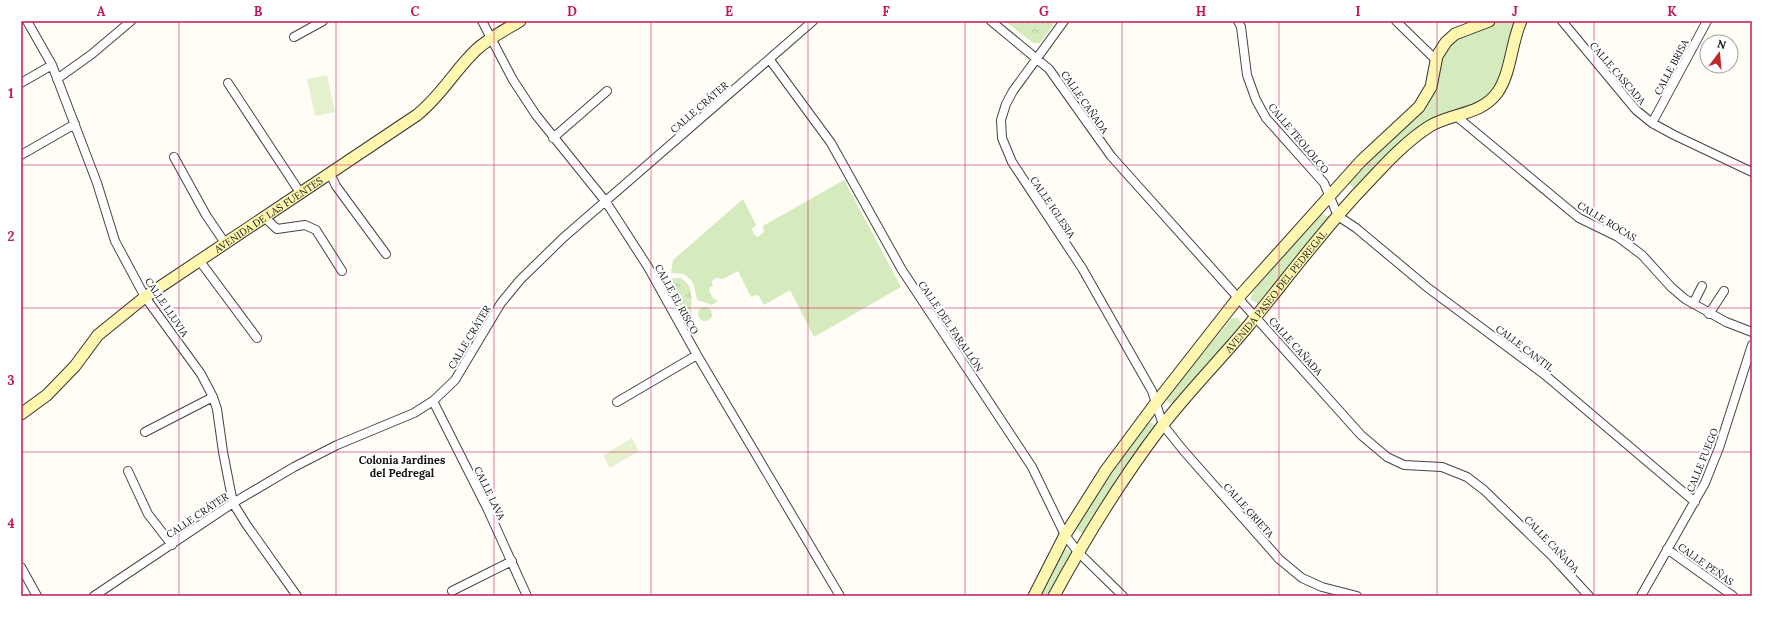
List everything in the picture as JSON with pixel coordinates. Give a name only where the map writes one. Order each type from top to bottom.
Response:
[{"type":"main road","name":"AVENIDA DE LAS FUENTES","points":[[21,414],[47,395],[75,366],[98,336],[145,297],[301,194],[426,107],[443,90],[471,56],[490,39],[520,21]]},
{"type":"main road","name":"AVENIDA PASEO DEL PEDREGAL","points":[[1034,596],[1065,535],[1106,470],[1155,404],[1238,298],[1378,144],[1419,107],[1431,87],[1436,60],[1442,47],[1450,38],[1489,21]]},
{"type":"main road","name":"AVENIDA PASEO DEL PEDREGAL","points":[[1054,596],[1078,552],[1122,482],[1163,425],[1256,316],[1338,216],[1379,171],[1419,134],[1433,124],[1483,105],[1497,93],[1503,81],[1513,40],[1521,21]]},
{"type":"street","name":"CALLE LLUVIA","points":[[27,21],[52,65],[75,124],[115,241],[145,297],[201,374],[213,397],[217,409],[223,452],[233,503],[297,596]]},
{"type":"street","points":[[57,79],[97,49],[130,21]]},
{"type":"street","points":[[294,37],[323,21]]},
{"type":"street","name":"CALLE EL RISCO","points":[[482,21],[490,39],[524,98],[553,138],[606,202],[648,267],[697,355],[840,596]]},
{"type":"street","name":"CALLE CRÁTER","points":[[94,596],[233,503],[294,467],[337,445],[414,412],[433,401],[455,380],[500,303],[520,280],[562,238],[606,202],[813,21]]},
{"type":"street","name":"CALLE CAÑADA","points":[[991,21],[1050,69],[1111,156],[1238,298],[1256,316],[1360,435],[1387,457],[1404,465],[1442,467],[1467,477],[1484,490],[1548,552],[1589,596]]},
{"type":"street","name":"CALLE IGLESIA","points":[[1064,21],[1006,104],[1001,120],[1002,138],[1012,162],[1086,275],[1152,391],[1155,404]]},
{"type":"street","name":"CALLE TEOLOLCO","points":[[1238,21],[1241,27],[1248,75],[1256,100],[1266,118],[1324,183],[1338,216]]},
{"type":"street","points":[[1396,21],[1436,60]]},
{"type":"street","name":"CALLE CASCADA","points":[[1562,21],[1636,110],[1652,123],[1752,172]]},
{"type":"street","name":"CALLE BRISA","points":[[1652,123],[1707,21]]},
{"type":"street","name":"CALLE DEL FARALLÓN","points":[[770,60],[831,143],[902,270],[1032,467],[1065,535],[1078,552],[1123,596]]},
{"type":"street","points":[[21,84],[52,65]]},
{"type":"street","points":[[228,83],[301,194]]},
{"type":"street","points":[[553,138],[607,92]]},
{"type":"street","name":"CALLE ROCAS","points":[[1456,116],[1579,218],[1618,237],[1636,250],[1671,287],[1693,304],[1709,314],[1752,332]]},
{"type":"street","points":[[21,155],[75,124]]},
{"type":"street","points":[[174,157],[206,215],[225,243]]},
{"type":"street","points":[[330,173],[336,186],[386,254]]},
{"type":"street","name":"CALLE CANTIL","points":[[1338,216],[1356,228],[1428,288],[1545,376],[1695,502]]},
{"type":"street","points":[[264,217],[277,229],[305,225],[316,230],[342,271]]},
{"type":"street","points":[[199,260],[257,338]]},
{"type":"street","points":[[1693,304],[1702,286]]},
{"type":"street","points":[[1709,314],[1724,291]]},
{"type":"street","name":"CALLE FUEGO","points":[[1641,596],[1706,483],[1719,448],[1752,345]]},
{"type":"street","points":[[616,402],[697,355]]},
{"type":"street","points":[[145,432],[213,397]]},
{"type":"street","name":"CALLE LAVA","points":[[433,401],[528,596]]},
{"type":"street","name":"CALLE GRIETA","points":[[1155,404],[1163,425],[1185,453],[1279,559],[1302,578],[1322,587],[1357,596]]},
{"type":"street","points":[[128,471],[148,514],[172,545]]},
{"type":"street","name":"CALLE PEÑAS","points":[[1667,549],[1733,596]]},
{"type":"street","points":[[452,591],[512,561]]},
{"type":"street","points":[[21,567],[37,596]]},
{"type":"green space","points":[[1005,21],[1056,21],[1040,43],[1033,43]]},
{"type":"green space","points":[[1497,21],[1516,21],[1509,39],[1501,74],[1493,90],[1481,102],[1439,117],[1356,190],[1347,182],[1430,101],[1440,62],[1447,47],[1452,41],[1467,33]]},
{"type":"green space","points":[[327,75],[335,112],[315,116],[307,79]]},
{"type":"green space","points":[[844,180],[901,287],[814,337],[790,290],[764,305],[759,296],[756,295],[751,297],[738,271],[723,279],[716,278],[712,281],[713,286],[710,287],[709,291],[713,298],[718,301],[712,305],[697,300],[694,285],[684,274],[671,273],[673,260],[743,199],[756,225],[752,229],[754,235],[758,237],[764,232],[763,226]]},
{"type":"green space","points":[[1322,214],[1329,217],[1329,222],[1261,302],[1258,304],[1250,299],[1254,290]]},
{"type":"green space","points":[[680,278],[686,282],[691,292],[692,318],[694,324],[690,327],[662,279]]},
{"type":"green space","points":[[702,307],[708,307],[712,311],[712,317],[708,321],[702,321],[698,317],[698,311]]},
{"type":"green space","points":[[1232,318],[1238,318],[1241,322],[1240,326],[1176,401],[1170,404],[1167,401],[1167,397]]},
{"type":"green space","points":[[1148,423],[1153,423],[1155,428],[1087,529],[1082,533],[1077,530],[1077,526],[1108,476]]},
{"type":"green space","points":[[632,438],[639,451],[610,468],[603,455]]},
{"type":"green space","points":[[1064,549],[1071,551],[1070,561],[1051,596],[1039,596]]},
{"type":"district","name":"Colonia Jardines del Pedregal","points":[[402,466]]}]
